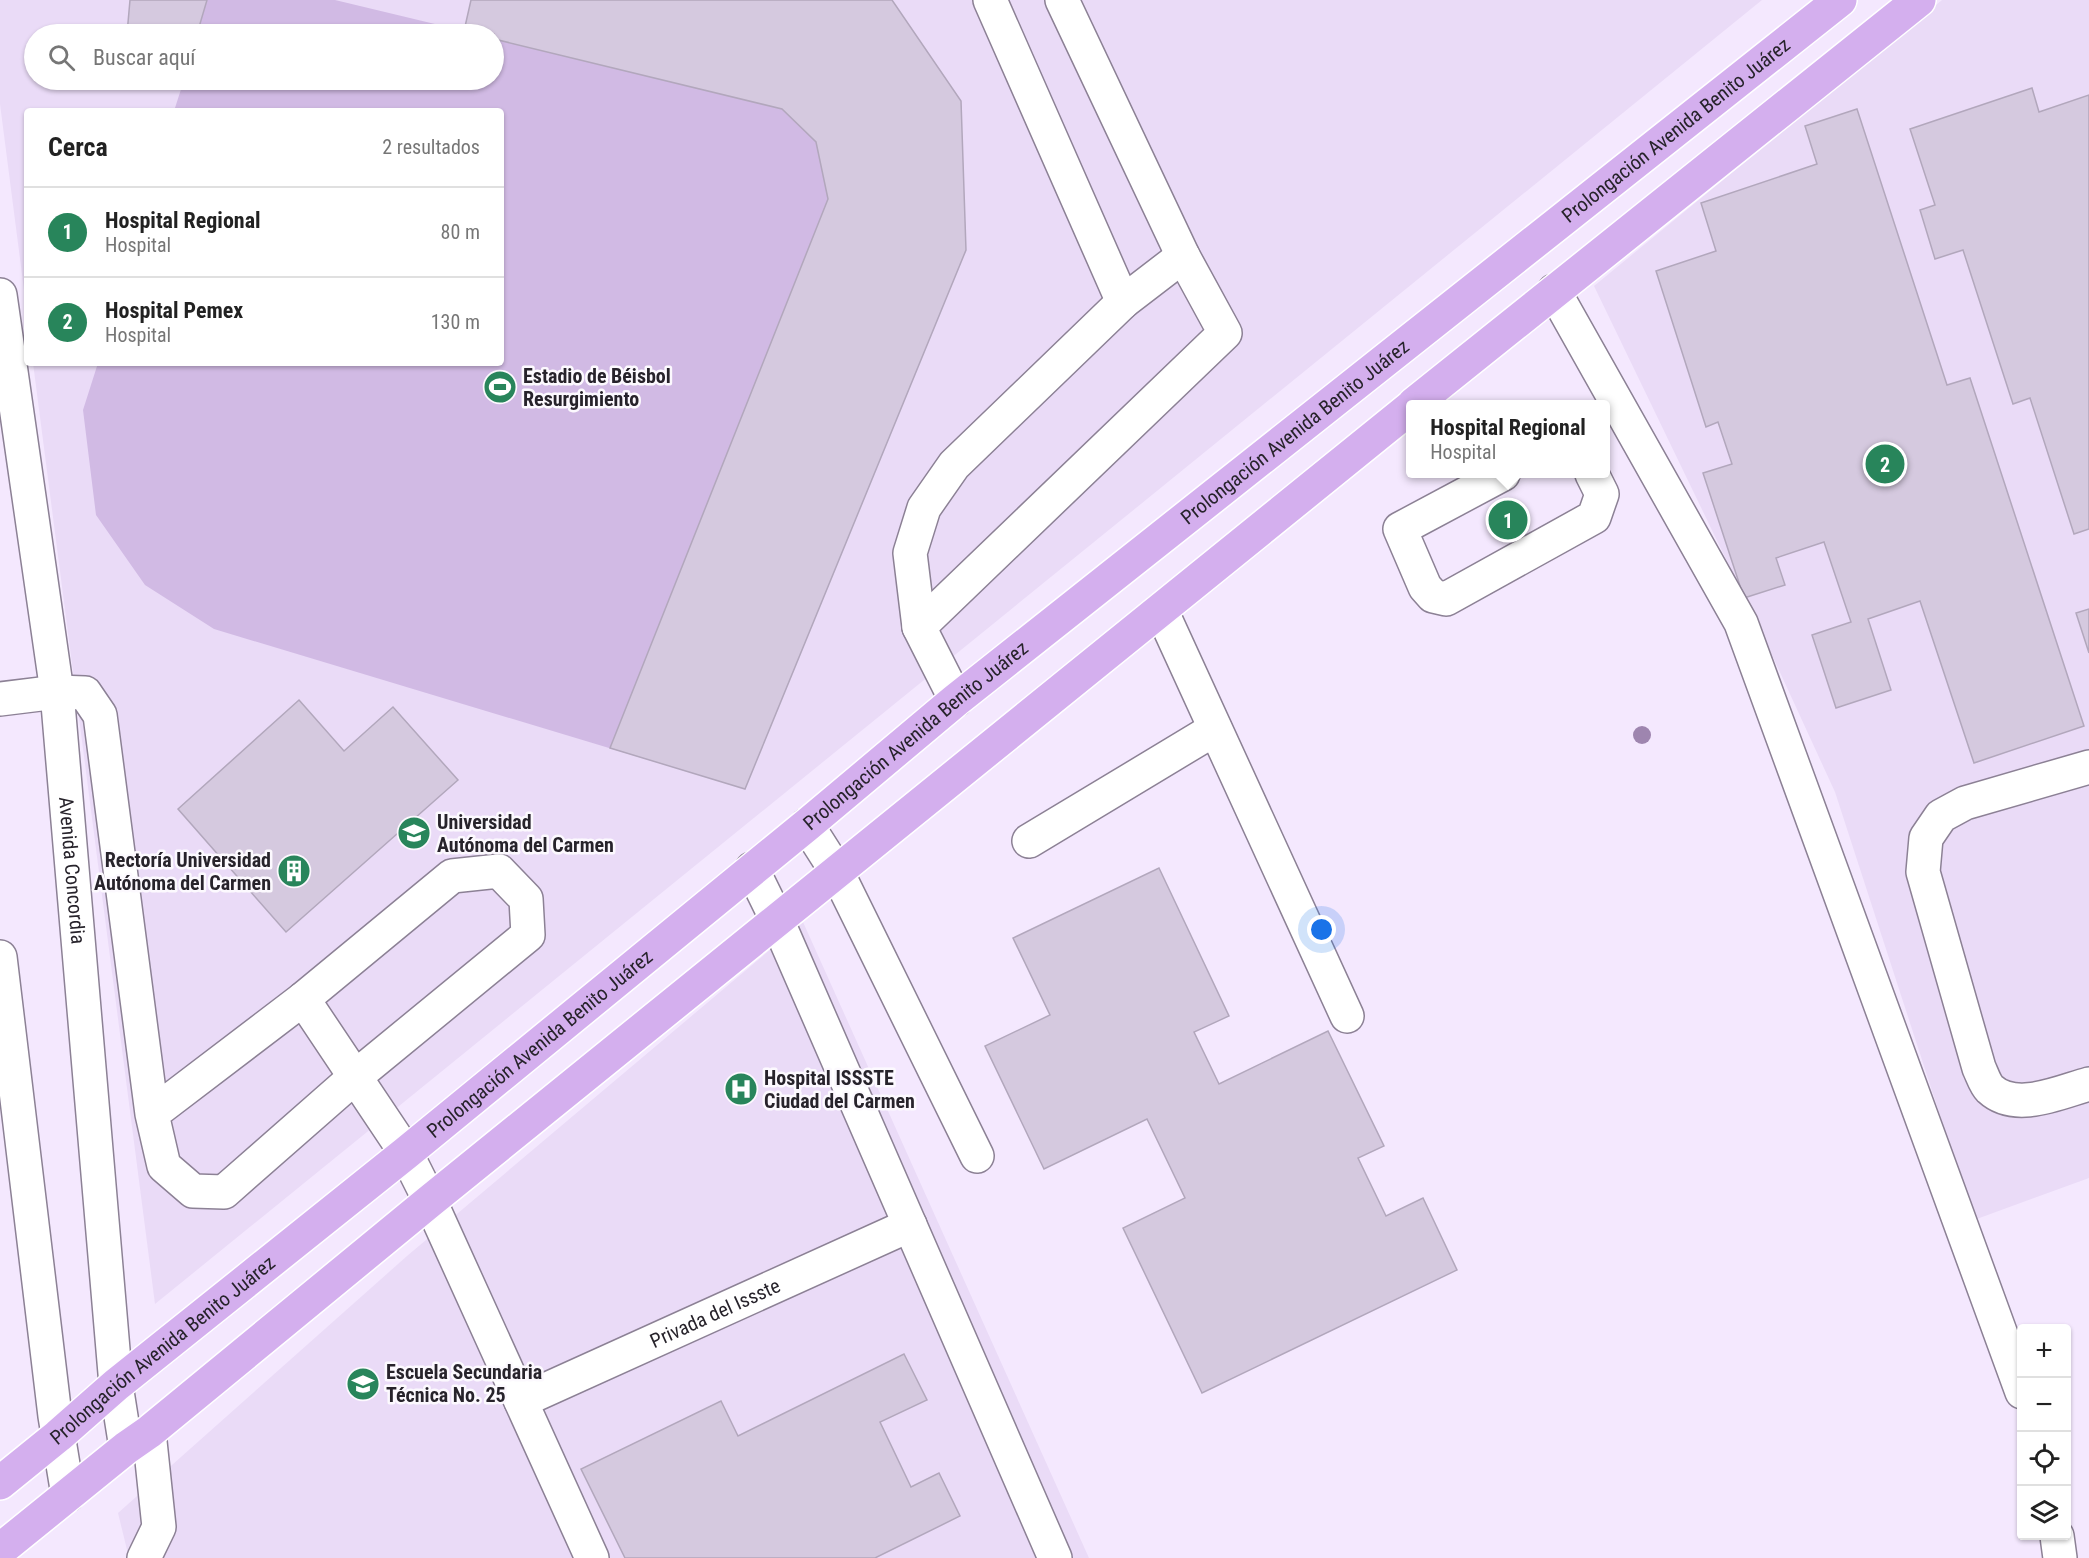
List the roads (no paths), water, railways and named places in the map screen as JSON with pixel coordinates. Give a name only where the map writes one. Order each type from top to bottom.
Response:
[{"type":"main road","name":"Prolongación Avenida Benito Juárez","points":[[0,1483],[116,1385],[406,1153],[956,700],[1840,0]]},
{"type":"main road","points":[[1420,400],[1919,0]]},
{"type":"main road","points":[[0,1550],[1406,411]]},
{"type":"street","points":[[990,0],[1123,302]]},
{"type":"street","points":[[919,627],[1225,333],[1183,256],[1062,0]]},
{"type":"street","points":[[956,700],[919,627],[910,553],[924,508],[954,465],[1123,302],[1183,256]]},
{"type":"street","points":[[1554,291],[1607,400]]},
{"type":"street","name":"Avenida Concordia","points":[[0,295],[57,692],[116,1385],[137,1440],[159,1527],[144,1558]]},
{"type":"street","points":[[1613,413],[1741,623],[2017,1378]]},
{"type":"street","points":[[1496,478],[1400,529],[1425,587],[1433,596],[1446,599],[1594,517],[1602,494],[1594,478]]},
{"type":"street","points":[[1161,610],[1347,1017]]},
{"type":"street","points":[[0,699],[57,692],[85,693],[100,715],[152,1114],[164,1166],[193,1191],[224,1192],[355,1077],[528,935],[526,899],[499,871],[452,876],[303,999],[152,1114]]},
{"type":"street","points":[[1029,841],[1215,729]]},
{"type":"street","points":[[2089,767],[1965,803],[1941,816],[1926,838],[1923,872],[1979,1068],[1989,1088],[2008,1100],[2033,1100],[2089,1084]]},
{"type":"street","points":[[807,825],[837,872],[977,1156]]},
{"type":"street","points":[[752,869],[777,920],[1056,1558]]},
{"type":"street","points":[[0,957],[58,1436],[68,1495]]},
{"type":"street","points":[[303,999],[406,1153],[592,1558]]},
{"type":"street","name":"Privada del Issste","points":[[520,1401],[910,1225]]},
{"type":"street","points":[[2057,1540],[2060,1558]]},
{"type":"place","name":"Estadio de Béisbol Resurgimiento","points":[[500,387]]},
{"type":"place","name":"Hospital Pemex","points":[[1885,464]]},
{"type":"place","name":"Hospital Regional","points":[[1508,520]]},
{"type":"place","name":"Universidad Autónoma del Carmen","points":[[414,833]]},
{"type":"place","name":"Rectoría Universidad Autónoma del Carmen","points":[[294,871]]},
{"type":"place","name":"Hospital ISSSTE Ciudad del Carmen","points":[[741,1089]]},
{"type":"place","name":"Escuela Secundaria Técnica No. 25","points":[[363,1384]]}]
